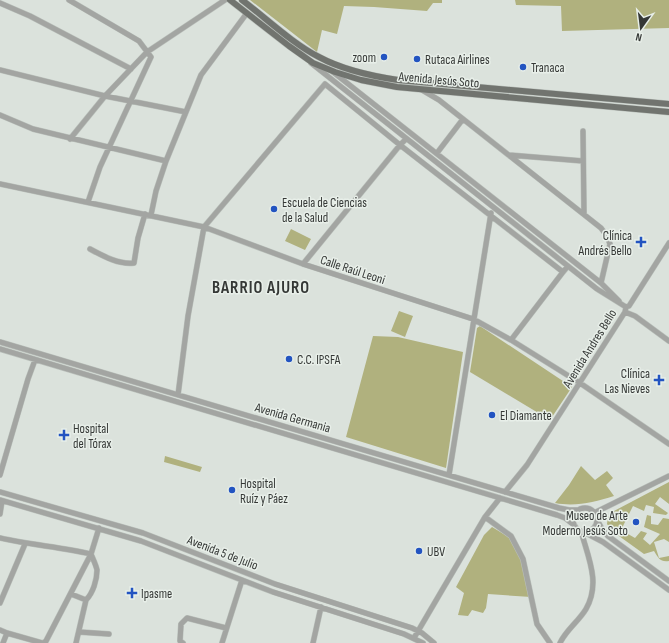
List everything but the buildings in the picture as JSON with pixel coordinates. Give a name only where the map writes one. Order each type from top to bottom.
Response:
[{"type":"main road","name":"Avenida Jesús Soto","points":[[230,0],[314,63],[330,70],[371,82],[420,89],[669,112]]},
{"type":"main road","name":"Avenida Jesús Soto","points":[[242,0],[317,56],[352,70],[384,78],[669,104]]},
{"type":"street","points":[[69,0],[139,41],[151,57],[108,148],[88,202]]},
{"type":"street","points":[[70,139],[105,96],[148,52],[224,0]]},
{"type":"street","points":[[0,3],[30,16],[131,69]]},
{"type":"street","points":[[90,249],[105,257],[134,264],[138,238],[148,215],[166,161],[201,75],[247,13]]},
{"type":"street","points":[[317,56],[330,70],[601,283],[626,308]]},
{"type":"street","points":[[304,57],[321,72],[597,289],[667,338]]},
{"type":"street","points":[[0,70],[130,102],[186,112]]},
{"type":"street","points":[[178,395],[186,330],[204,227],[325,84],[400,145],[563,272]]},
{"type":"street","points":[[420,89],[439,100],[601,228],[607,236],[610,244],[601,283]]},
{"type":"street","points":[[0,115],[33,129],[166,161]]},
{"type":"street","points":[[437,154],[463,119]]},
{"type":"street","points":[[583,131],[584,214]]},
{"type":"street","points":[[303,264],[406,139]]},
{"type":"street","points":[[509,155],[583,160]]},
{"type":"street","name":"Calle Raúl Leoni","points":[[0,184],[204,227],[303,264],[474,319],[580,383],[669,444]]},
{"type":"street","points":[[449,475],[490,215],[493,207]]},
{"type":"street","name":"Avenida Andres Bello","points":[[505,492],[527,465],[669,243]]},
{"type":"street","points":[[511,340],[568,266]]},
{"type":"street","name":"Avenida Germania","points":[[0,342],[564,510],[579,510]]},
{"type":"street","name":"Avenida Germania","points":[[0,349],[562,517],[574,525]]},
{"type":"street","points":[[0,475],[35,360]]},
{"type":"street","points":[[595,516],[669,476]]},
{"type":"street","name":"Avenida 5 de Julio","points":[[0,492],[143,533],[283,587],[417,630],[434,643]]},
{"type":"street","points":[[414,638],[417,630],[423,623],[485,517],[500,498]]},
{"type":"street","points":[[0,514],[1,500]]},
{"type":"street","name":"Avenida 5 de Julio","points":[[1,500],[141,541],[286,596],[377,624],[414,638],[422,643]]},
{"type":"street","points":[[667,579],[608,536],[595,516],[588,509],[579,510],[574,517],[574,525],[582,532],[603,542],[669,590]]},
{"type":"street","points":[[582,532],[590,531],[594,527],[595,516]]},
{"type":"street","points":[[485,517],[511,536],[524,559],[537,624],[550,643]]},
{"type":"street","points":[[0,630],[43,643],[46,640],[91,554],[99,528]]},
{"type":"street","points":[[560,643],[586,608],[592,592],[594,579],[582,532]]},
{"type":"street","points":[[0,538],[25,544],[69,549],[91,554]]},
{"type":"street","points":[[0,603],[25,544]]},
{"type":"street","points":[[76,643],[86,600],[96,582],[97,569],[91,554]]},
{"type":"street","points":[[222,643],[242,580]]},
{"type":"street","points":[[71,594],[86,600]]},
{"type":"street","points":[[313,643],[321,607]]},
{"type":"street","points":[[183,643],[180,641],[181,624],[187,618],[226,628]]},
{"type":"street","points":[[79,632],[109,634]]},
{"type":"street","points":[[3,643],[7,633]]},
{"type":"green space","points":[[250,0],[442,0],[442,3],[433,3],[427,11],[344,6],[337,34],[322,30],[317,52]]},
{"type":"green space","points":[[515,0],[669,0],[669,28],[562,31],[561,6],[516,5]]},
{"type":"green space","points":[[291,229],[311,239],[305,250],[285,241]]},
{"type":"green space","points":[[399,311],[413,316],[405,337],[391,331]]},
{"type":"green space","points":[[480,326],[572,387],[550,420],[470,372],[477,328]]},
{"type":"green space","points":[[373,336],[398,337],[463,352],[446,468],[346,437]]},
{"type":"green space","points":[[165,456],[202,467],[200,472],[164,462]]},
{"type":"green space","points":[[581,466],[595,480],[607,471],[613,478],[606,485],[614,496],[578,504],[555,503],[569,485]]},
{"type":"green space","points":[[669,482],[669,504],[660,497],[655,504],[668,513],[666,515],[653,513],[654,507],[646,505],[644,511],[633,506],[621,530],[635,538],[641,531],[647,533],[643,539],[650,545],[660,534],[644,527],[647,515],[651,516],[651,524],[658,525],[663,518],[669,519],[669,542],[664,539],[654,542],[659,558],[654,551],[644,554],[612,531],[607,524],[608,517],[614,511]]},
{"type":"green space","points":[[492,527],[512,539],[523,559],[531,597],[488,594],[486,608],[483,613],[472,610],[468,616],[458,615],[464,593],[456,587],[484,535]]},
{"type":"green space","points":[[669,556],[669,561],[664,561],[659,558]]},
{"type":"place","name":"zoom","points":[[384,57]]},
{"type":"place","name":"Rutaca Airlines","points":[[417,59]]},
{"type":"place","name":"Tranaca","points":[[523,67]]},
{"type":"place","name":"Escuela de Ciencias de la Salud","points":[[274,209]]},
{"type":"place","name":"Clínica Andrés Bello","points":[[641,242]]},
{"type":"place","name":"C.C. IPSFA","points":[[289,359]]},
{"type":"place","name":"Clínica Las Nieves","points":[[659,380]]},
{"type":"place","name":"El Diamante","points":[[492,415]]},
{"type":"place","name":"Hospital del Tórax","points":[[64,435]]},
{"type":"place","name":"Hospital Ruíz y Páez","points":[[232,490]]},
{"type":"place","name":"Museo de Arte Moderno Jesús Soto","points":[[636,522]]},
{"type":"place","name":"UBV","points":[[419,551]]},
{"type":"place","name":"Ipasme","points":[[132,593]]},
{"type":"district","name":"BARRIO AJURO","points":[[261,287]]}]
